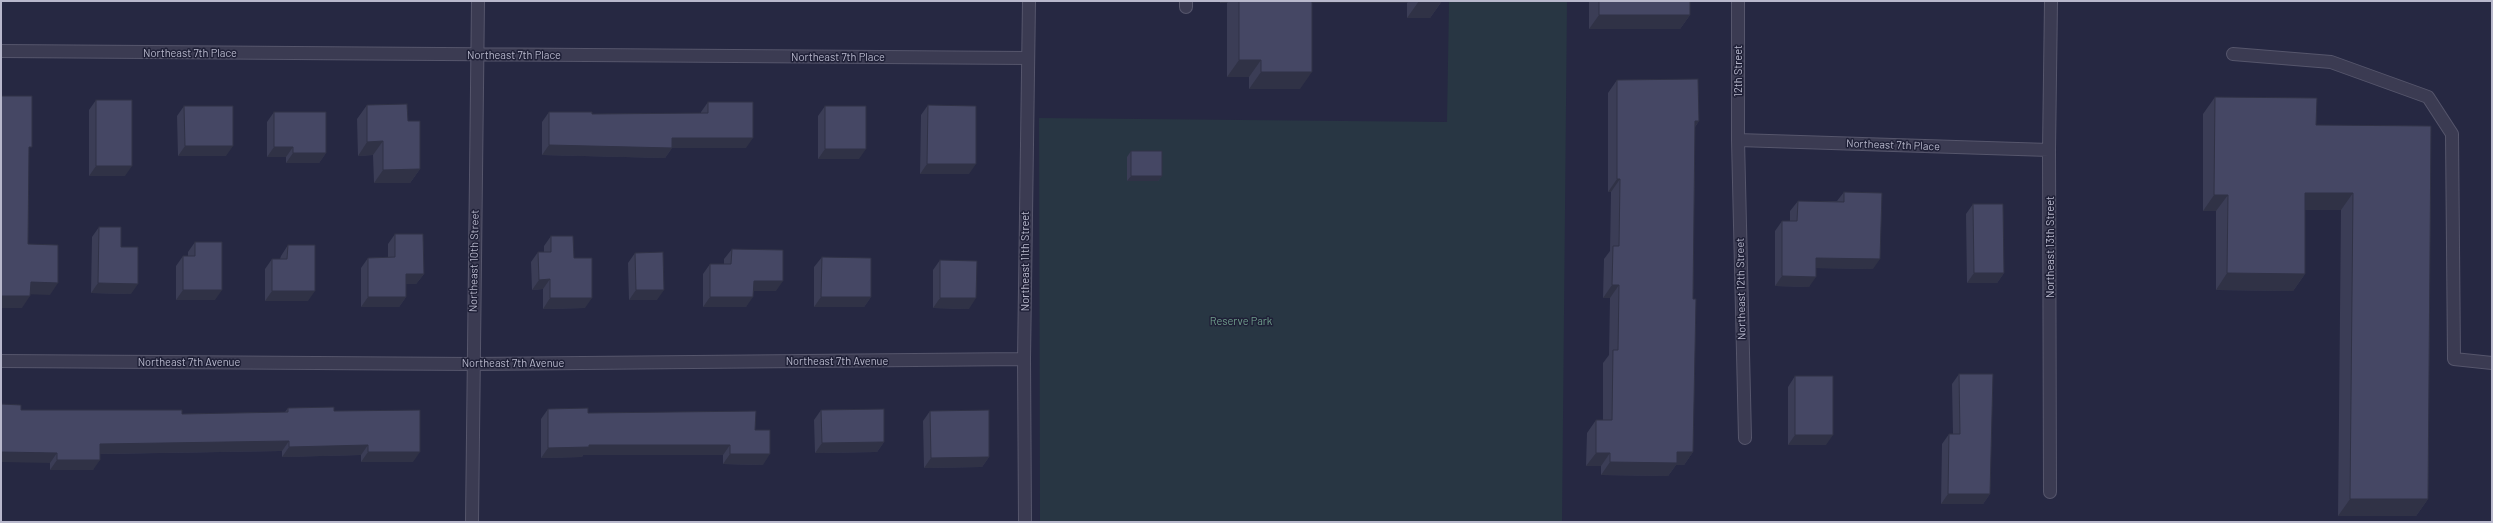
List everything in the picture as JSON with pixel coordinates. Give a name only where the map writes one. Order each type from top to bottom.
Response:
[{"type":"street","name":"Northeast 10th Street","points":[[472,522],[478,1]]},
{"type":"street","name":"Northeast 11th Street","points":[[1025,522],[1024,359],[1028,1]]},
{"type":"street","name":"12th Street","points":[[1738,1],[1738,140]]},
{"type":"street","name":"Northeast 13th Street","points":[[2050,492],[2049,150],[2051,1]]},
{"type":"street","name":"Northeast 7th Place","points":[[1,51],[1027,58]]},
{"type":"street","points":[[2232,54],[2331,62],[2428,97],[2452,134],[2454,359],[2492,363]]},
{"type":"street","name":"Northeast 7th Place","points":[[1738,140],[2049,150]]},
{"type":"street","name":"Northeast 12th Street","points":[[1738,140],[1744,438]]},
{"type":"street","name":"Northeast 7th Avenue","points":[[1,361],[473,364],[1024,359]]},
{"type":"green space","name":"Reserve Park","points":[[1449,1],[1567,1],[1562,522],[1040,522],[1039,118],[1447,122]]},
{"type":"building","points":[[1239,1],[1312,1],[1312,72],[1261,72],[1261,60],[1239,60]]},
{"type":"building","points":[[1599,1],[1690,1],[1690,15],[1599,15]]},
{"type":"building","points":[[1698,79],[1699,121],[1695,121],[1693,299],[1696,299],[1693,452],[1677,452],[1677,463],[1610,462],[1610,453],[1596,453],[1596,420],[1612,420],[1613,350],[1618,350],[1619,285],[1612,285],[1613,246],[1619,246],[1620,179],[1617,179],[1617,80]]},
{"type":"building","points":[[1,96],[32,96],[32,147],[29,147],[28,244],[58,245],[58,283],[31,282],[30,296],[1,296]]},
{"type":"building","points":[[2215,97],[2317,98],[2316,125],[2431,126],[2428,499],[2350,499],[2353,193],[2305,193],[2305,274],[2227,273],[2228,195],[2214,195]]},
{"type":"building","points":[[96,100],[132,100],[132,166],[96,166]]},
{"type":"building","points":[[708,102],[753,102],[753,138],[672,138],[672,148],[549,145],[549,112],[592,112],[592,114],[708,113]]},
{"type":"building","points":[[407,104],[408,121],[420,121],[420,169],[383,170],[383,141],[367,142],[367,105]]},
{"type":"building","points":[[928,105],[976,106],[976,164],[927,164]]},
{"type":"building","points":[[184,106],[233,106],[233,146],[185,146]]},
{"type":"building","points":[[825,106],[866,106],[866,149],[825,149]]},
{"type":"building","points":[[274,112],[326,112],[326,153],[293,153],[293,147],[274,147]]},
{"type":"building","points":[[1131,151],[1162,151],[1162,176],[1131,176]]},
{"type":"building","points":[[1844,192],[1882,193],[1880,259],[1816,258],[1816,277],[1782,276],[1782,221],[1797,221],[1798,201],[1844,202]]},
{"type":"building","points":[[1973,204],[2003,204],[2004,273],[1974,273]]},
{"type":"building","points":[[99,227],[121,227],[121,247],[138,247],[138,284],[98,283]]},
{"type":"building","points":[[395,234],[423,234],[424,274],[406,274],[406,297],[368,297],[368,258],[395,257]]},
{"type":"building","points":[[551,236],[573,236],[574,258],[592,258],[592,298],[550,298],[550,279],[539,280],[538,252],[551,252]]},
{"type":"building","points":[[195,242],[222,242],[222,290],[183,290],[183,256],[195,256]]},
{"type":"building","points":[[288,245],[315,245],[315,291],[272,291],[272,259],[287,259]]},
{"type":"building","points":[[732,249],[783,250],[783,281],[754,281],[753,297],[710,297],[710,264],[731,264]]},
{"type":"building","points":[[663,252],[664,290],[636,290],[635,253]]},
{"type":"building","points":[[822,257],[871,258],[871,297],[821,297]]},
{"type":"building","points":[[940,260],[977,261],[976,298],[940,298]]},
{"type":"building","points":[[1959,374],[1993,374],[1990,494],[1948,494],[1949,434],[1960,434]]},
{"type":"building","points":[[1795,376],[1833,376],[1833,435],[1795,435]]},
{"type":"building","points":[[1,404],[21,405],[21,410],[182,410],[182,414],[288,412],[288,408],[334,407],[334,411],[420,410],[420,452],[368,452],[368,445],[289,447],[289,441],[100,444],[100,460],[57,460],[57,453],[1,452]]},
{"type":"building","points":[[588,408],[588,413],[756,411],[755,430],[770,430],[770,454],[730,454],[730,445],[589,445],[589,447],[548,448],[548,409]]},
{"type":"building","points":[[884,409],[884,442],[822,443],[821,410]]},
{"type":"building","points":[[989,410],[989,457],[931,458],[930,411]]}]
